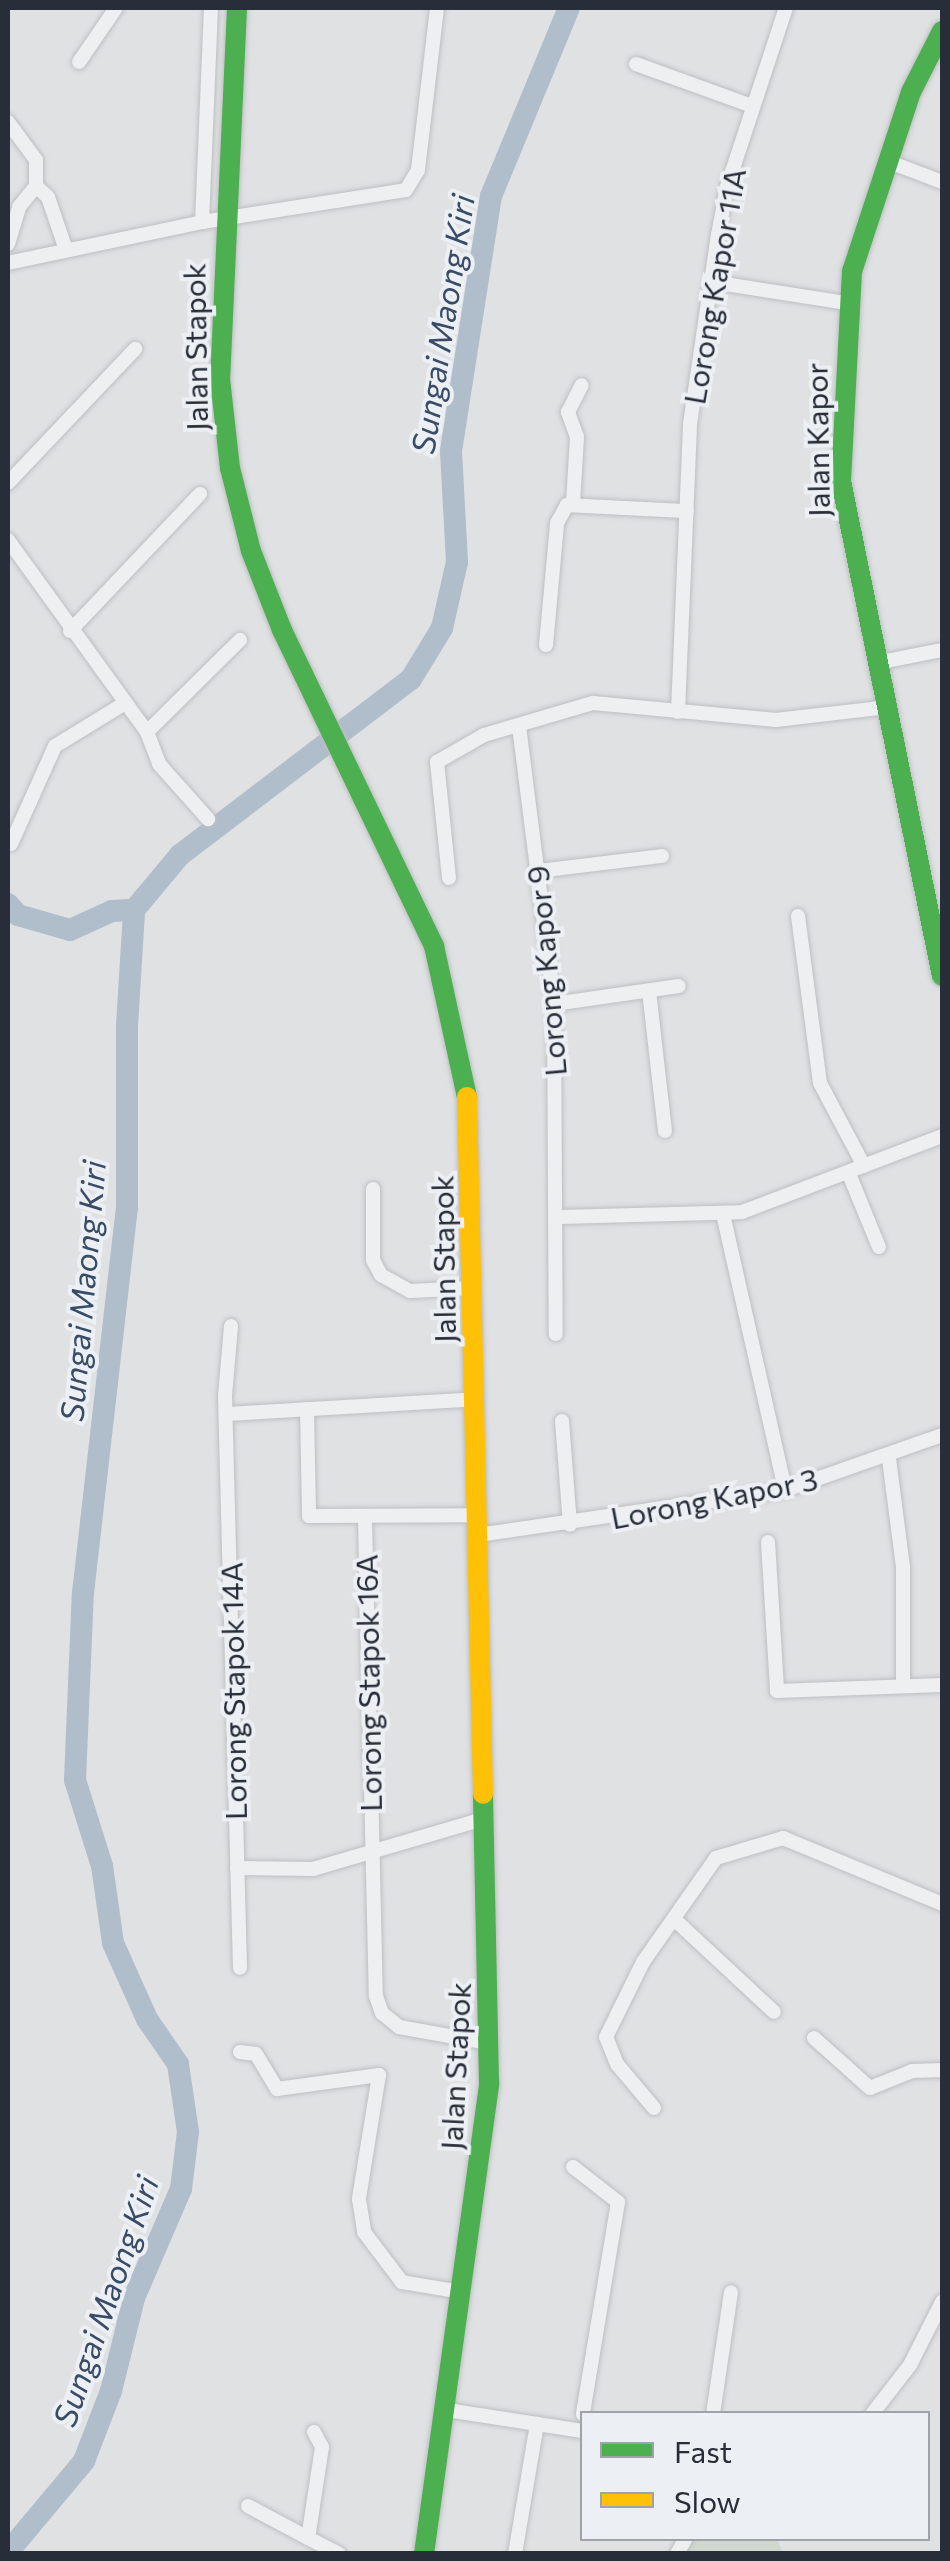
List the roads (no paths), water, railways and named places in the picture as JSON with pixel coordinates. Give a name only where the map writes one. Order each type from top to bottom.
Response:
[{"type":"main road","name":"Jalan Stapok","points":[[237,8],[224,218],[220,379],[230,468],[251,551],[306,680],[434,946],[464,1051],[486,1818],[486,2127],[424,2554]]},
{"type":"main road","name":"Jalan Kapor","points":[[942,32],[918,76],[887,161],[846,303],[844,516],[881,662],[942,976]]},
{"type":"street","points":[[79,62],[116,8]]},
{"type":"street","points":[[202,222],[211,8]]},
{"type":"street","points":[[8,262],[224,218],[406,190],[418,170],[437,8]]},
{"type":"street","name":"Lorong Kapor 11A","points":[[678,712],[690,424],[727,187],[786,8]]},
{"type":"street","points":[[636,64],[752,106]]},
{"type":"street","points":[[8,122],[36,160],[36,186],[19,206],[8,244]]},
{"type":"street","points":[[887,161],[942,182]]},
{"type":"street","points":[[36,186],[48,197],[66,250]]},
{"type":"street","points":[[712,282],[846,303]]},
{"type":"street","points":[[8,483],[135,348]]},
{"type":"street","points":[[546,645],[557,523],[573,502],[577,437],[568,412],[582,384]]},
{"type":"street","points":[[70,630],[200,494]]},
{"type":"street","points":[[573,502],[687,512]]},
{"type":"street","points":[[9,550],[122,705],[147,732],[159,764],[208,819]]},
{"type":"street","points":[[147,732],[240,640]]},
{"type":"street","points":[[881,662],[942,650]]},
{"type":"street","points":[[449,878],[435,786],[440,755],[592,703],[776,720],[888,707]]},
{"type":"street","points":[[11,844],[55,746],[122,705]]},
{"type":"street","name":"Lorong Kapor 9","points":[[519,726],[554,1004],[556,1334]]},
{"type":"street","points":[[538,871],[662,856]]},
{"type":"street","points":[[798,916],[820,1084],[864,1166]]},
{"type":"street","points":[[554,1004],[678,986]]},
{"type":"street","points":[[650,991],[665,1131]]},
{"type":"street","points":[[558,1216],[723,1214],[849,1174],[942,1136]]},
{"type":"street","points":[[849,1174],[878,1248]]},
{"type":"street","points":[[373,1189],[373,1260],[381,1275],[410,1290],[473,1288]]},
{"type":"street","points":[[723,1214],[785,1490]]},
{"type":"street","name":"Lorong Stapok 14A","points":[[232,1326],[226,1414],[240,1968]]},
{"type":"street","points":[[226,1414],[476,1399]]},
{"type":"street","name":"Lorong Kapor 3","points":[[307,1409],[308,1516],[477,1525],[570,1525],[785,1490],[889,1459],[942,1435]]},
{"type":"street","points":[[562,1421],[570,1525]]},
{"type":"street","points":[[889,1459],[903,1567],[903,1686]]},
{"type":"street","name":"Lorong Stapok 16A","points":[[365,1518],[372,1848],[382,2013],[420,2034],[488,2043]]},
{"type":"street","points":[[768,1542],[774,1688],[784,1693],[942,1684]]},
{"type":"street","points":[[238,1868],[312,1869],[372,1848],[486,1818]]},
{"type":"street","points":[[654,2108],[616,2064],[606,2037],[642,1962],[675,1920],[679,1904],[707,1864],[782,1838],[942,1904]]},
{"type":"street","points":[[675,1920],[774,2012]]},
{"type":"street","points":[[814,2038],[870,2088],[912,2071],[942,2070]]},
{"type":"street","points":[[240,2052],[256,2054],[277,2088],[306,2090],[357,2073],[380,2074],[359,2199],[364,2232],[402,2282],[462,2292]]},
{"type":"street","points":[[573,2167],[618,2202],[584,2411]]},
{"type":"street","points":[[713,2411],[731,2292]]},
{"type":"street","points":[[874,2411],[910,2365],[942,2302]]},
{"type":"street","points":[[447,2410],[536,2424],[580,2423]]},
{"type":"street","points":[[514,2554],[536,2424]]},
{"type":"street","points":[[308,2538],[322,2448],[314,2432]]},
{"type":"street","points":[[248,2506],[338,2554]]},
{"type":"waterway","name":"Sungai Maong Kiri","points":[[8,2552],[84,2461],[111,2391],[134,2298],[181,2189],[188,2132],[178,2064],[147,2019],[113,1943],[102,1866],[75,1780],[83,1593],[127,1208],[127,1026],[134,910],[180,855],[411,679],[442,628],[457,562],[451,451],[491,196],[569,8]]},
{"type":"waterway","points":[[8,904],[18,915],[70,930],[112,911],[134,910]]}]
